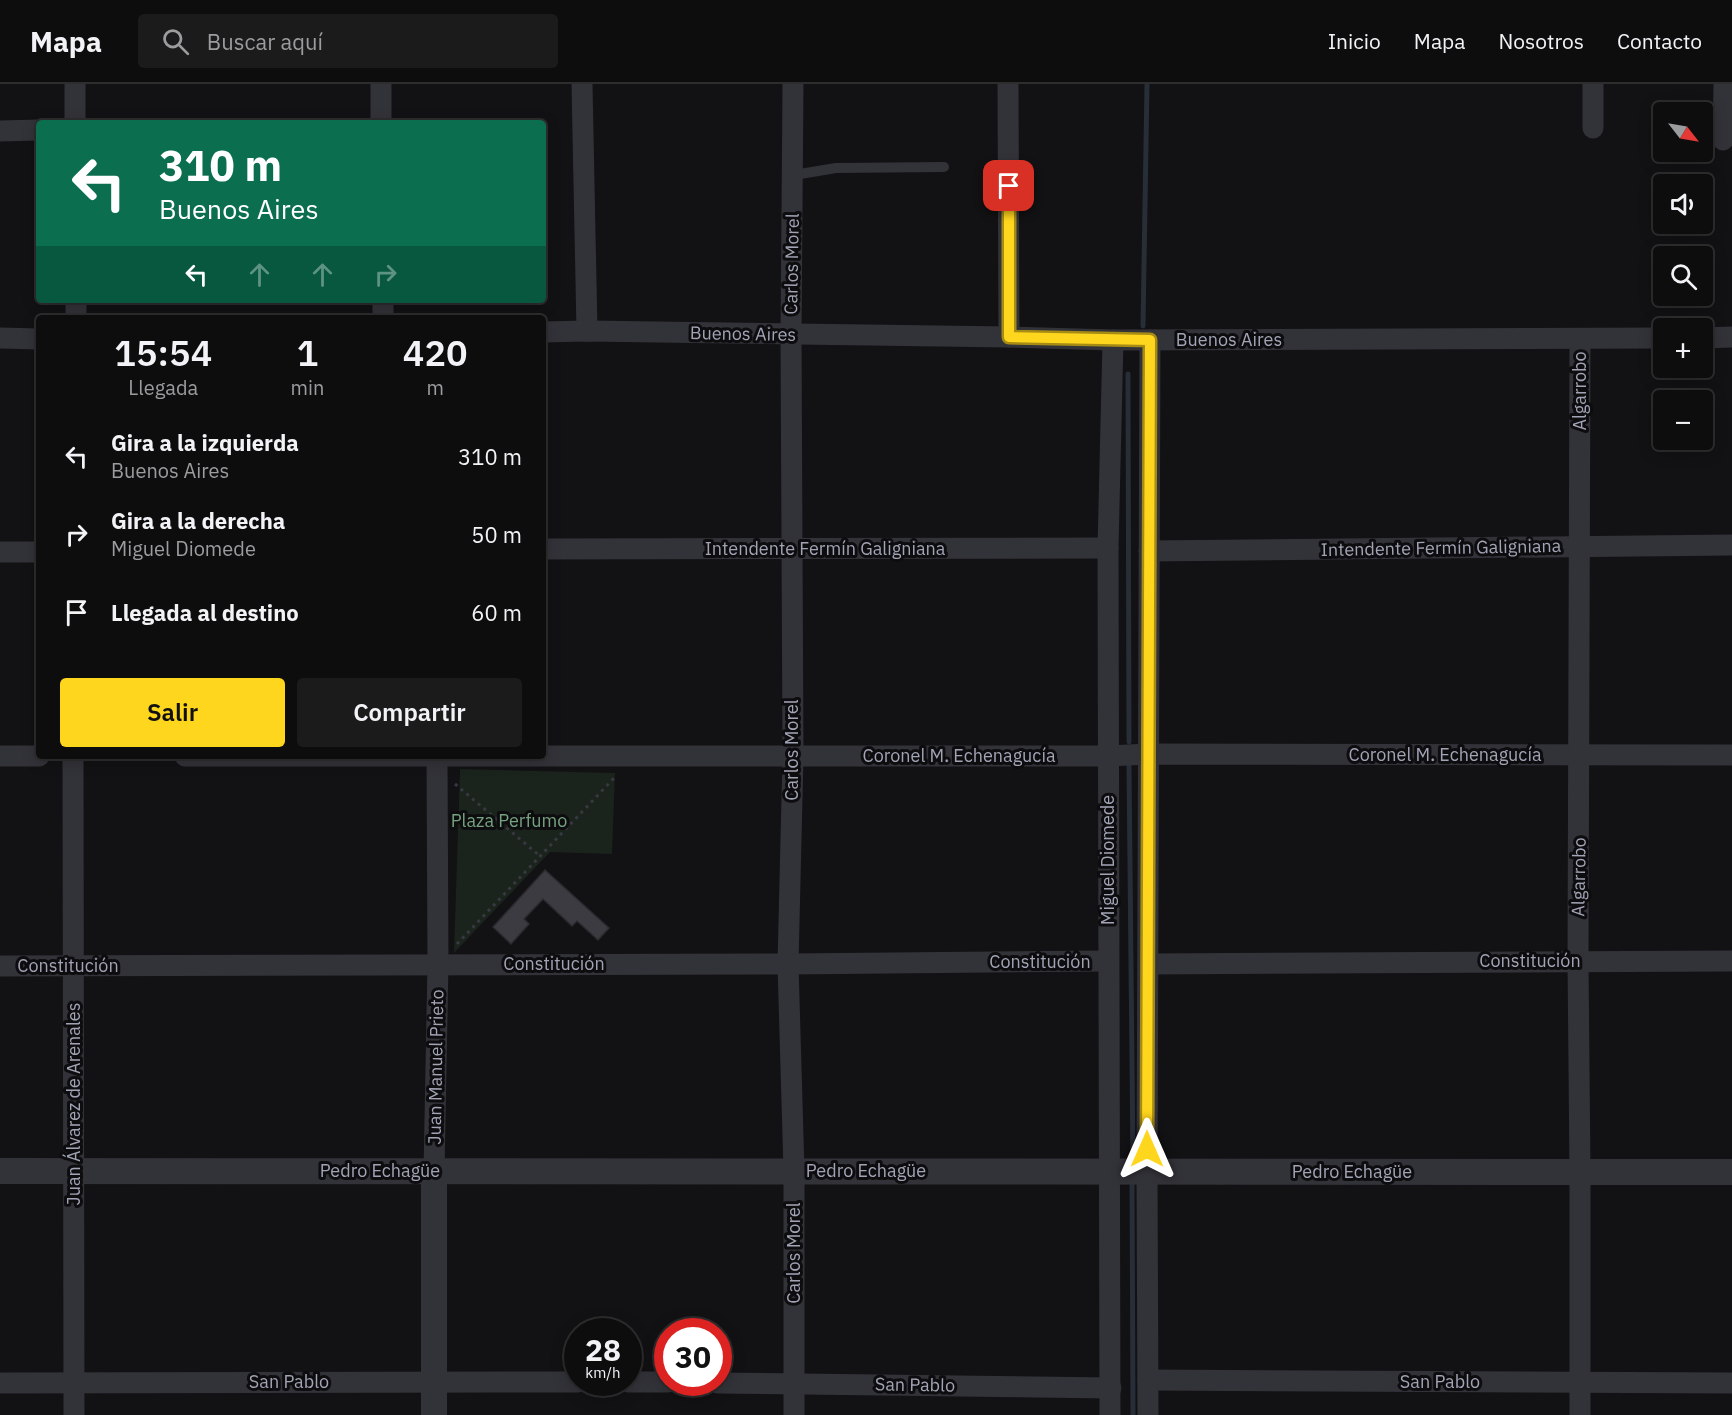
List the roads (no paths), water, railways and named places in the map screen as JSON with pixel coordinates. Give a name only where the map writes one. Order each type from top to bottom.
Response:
[{"type":"street","points":[[75,84],[75,120]]},
{"type":"street","points":[[381,84],[381,120]]},
{"type":"street","points":[[582,84],[587,331]]},
{"type":"street","name":"Carlos Morel","points":[[794,84],[791,335],[793,756],[788,964],[794,1171],[794,1415]]},
{"type":"street","points":[[1008,84],[1009,337]]},
{"type":"street","points":[[1593,84],[1593,128]]},
{"type":"street","points":[[1724,84],[1724,140]]},
{"type":"street","points":[[0,131],[36,130]]},
{"type":"street","name":"Buenos Aires","points":[[546,332],[1113,340],[1653,338]]},
{"type":"street","points":[[1713,338],[1732,337]]},
{"type":"street","points":[[0,338],[36,339]]},
{"type":"street","name":"Algarrobo","points":[[1580,339],[1578,547],[1580,1415]]},
{"type":"street","name":"Miguel Diomede","points":[[1110,1415],[1108,548],[1113,340]]},
{"type":"street","points":[[1148,1415],[1150,340]]},
{"type":"street","name":"Intendente Fermín Galigniana","points":[[1149,551],[1732,545]]},
{"type":"street","name":"Intendente Fermín Galigniana","points":[[546,549],[1108,548]]},
{"type":"street","points":[[0,552],[36,552]]},
{"type":"street","name":"Coronel M. Echenagucía","points":[[546,759],[1149,754],[1732,755]]},
{"type":"street","points":[[0,756],[36,756]]},
{"type":"street","name":"Juan Álvarez de Arenales","points":[[73,759],[74,1415]]},
{"type":"street","name":"Coronel M. Echenagucía","points":[[374,759],[535,759]]},
{"type":"street","name":"Juan Manuel Prieto","points":[[434,1415],[434,1171],[438,964],[437,760]]},
{"type":"street","name":"Constitución","points":[[0,966],[1108,961]]},
{"type":"street","name":"Constitución","points":[[1148,964],[1732,961]]},
{"type":"street","name":"Pedro Echagüe","points":[[0,1171],[1732,1172]]},
{"type":"street","name":"San Pablo","points":[[1149,1380],[1732,1383]]},
{"type":"street","name":"San Pablo","points":[[0,1383],[564,1382]]},
{"type":"street","name":"San Pablo","points":[[732,1383],[1111,1388]]},
{"type":"lane","points":[[794,175],[836,168],[944,167]]},
{"type":"waterway","points":[[1143,326],[1147,84]]},
{"type":"waterway","points":[[1128,374],[1129,742]]},
{"type":"waterway","points":[[1129,766],[1133,1162]]},
{"type":"waterway","points":[[1132,1183],[1133,1415]]},
{"type":"park label","name":"Plaza Perfumo","points":[[509,821]]}]
